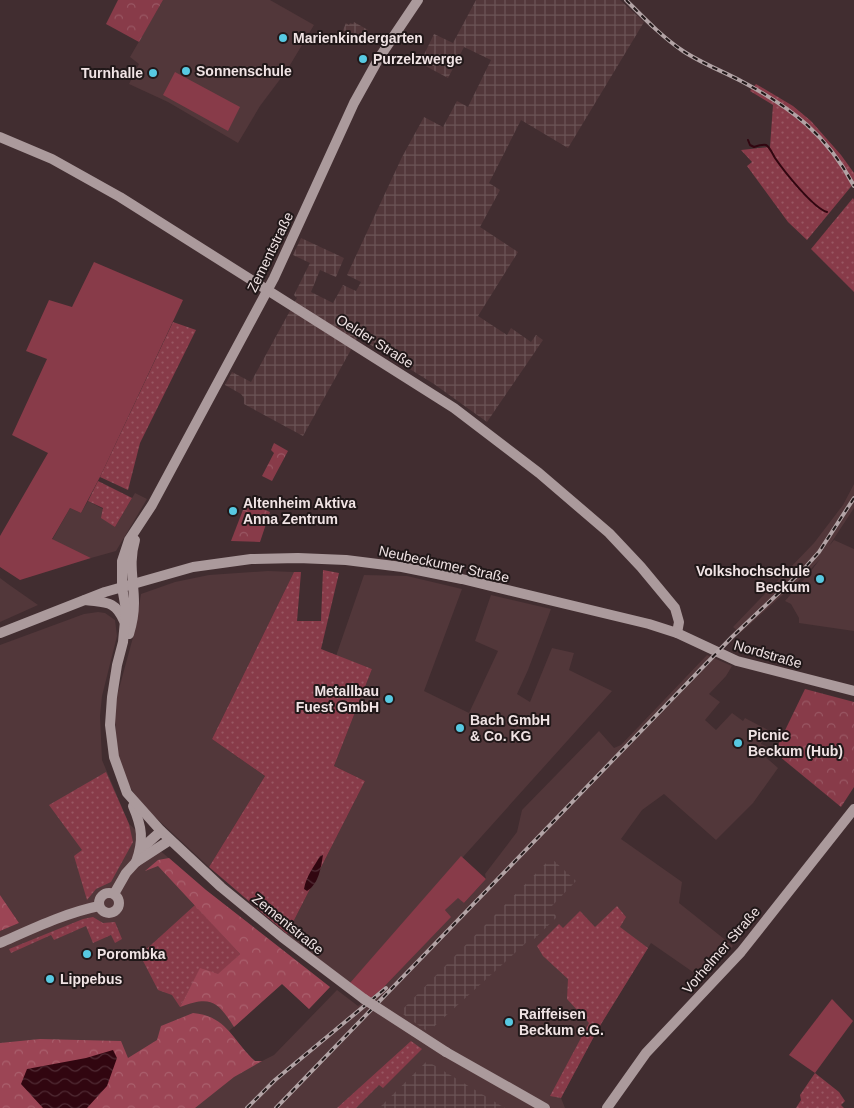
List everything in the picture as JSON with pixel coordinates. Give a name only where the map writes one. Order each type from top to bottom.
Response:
[{"type":"street","name":"Zementstraße","points":[[418,0],[379,58],[354,103],[268,290],[146,516],[134,542],[127,585],[125,624],[110,709],[111,738],[115,762],[127,793],[170,840],[267,926],[364,999],[446,1052],[545,1108]]},
{"type":"street","name":"Oelder Straße","points":[[0,136],[52,159],[120,197],[454,408],[564,494],[609,534],[641,567],[675,608],[679,622],[678,633]]},
{"type":"street","name":"Neubeckumer Straße","points":[[0,633],[127,585],[193,567],[224,562],[298,558],[346,560],[402,567],[462,579],[649,624],[678,633]]},
{"type":"street","name":"Zementstraße","points":[[114,686],[134,616],[127,585]]},
{"type":"street","points":[[84,600],[114,606],[119,610],[125,624]]},
{"type":"street","name":"Nordstraße","points":[[678,633],[737,661],[854,691]]},
{"type":"street","points":[[127,793],[140,821],[141,849],[136,862]]},
{"type":"street","name":"Vorhelmer Straße","points":[[607,1108],[646,1053],[741,952],[854,809]]},
{"type":"street","points":[[141,849],[161,831]]},
{"type":"street","points":[[114,894],[126,873],[136,862],[170,840]]},
{"type":"street","points":[[109,893],[114,894],[119,901],[117,910],[113,912],[105,913],[99,906],[101,897],[109,893]]},
{"type":"street","points":[[0,943],[71,914],[99,906]]},
{"type":"shaded area","name":"Sonnenschule","points":[[163,0],[270,0],[314,25],[287,70],[260,106],[238,143],[168,102],[129,84],[139,64],[130,57]]},
{"type":"shaded area","points":[[476,0],[620,0],[644,22],[568,148],[521,120],[489,183],[500,190],[480,227],[518,252],[478,316],[507,335],[511,328],[531,342],[536,335],[543,340],[487,422],[434,384],[358,337],[303,436],[244,404],[244,398],[241,394],[225,385],[232,372],[251,382],[297,298],[294,295],[310,263],[293,255],[301,238],[344,258],[336,277],[320,270],[311,292],[333,303],[343,285],[356,291],[361,282],[347,275],[402,157],[424,117],[443,127],[457,101],[468,107],[491,60],[464,47],[448,78],[420,63],[434,34],[453,43]]},
{"type":"shaded area","points":[[354,22],[368,30],[363,41],[343,30],[346,23],[349,25]]},
{"type":"shaded area","points":[[854,484],[854,508],[829,546],[834,540],[854,549],[854,631],[799,623],[799,618],[791,604],[785,601],[820,559],[806,574],[740,633],[733,627],[814,543],[843,505]]},
{"type":"shaded area","points":[[135,493],[147,499],[116,551],[91,558],[52,540],[70,508],[81,513],[88,501],[103,509],[115,527]]},
{"type":"shaded area","points":[[268,571],[294,572],[212,739],[265,776],[209,867],[140,803],[129,785],[118,757],[114,707],[135,630],[141,594],[175,582],[209,575]]},
{"type":"shaded area","points":[[364,575],[407,576],[462,589],[424,691],[469,713],[498,651],[475,641],[491,595],[551,609],[517,694],[530,702],[552,648],[574,653],[569,670],[612,691],[349,984],[287,934],[365,781],[334,766],[372,669],[336,656]]},
{"type":"shaded area","points":[[0,578],[8,584],[38,605],[0,622]]},
{"type":"shaded area","points":[[105,613],[115,620],[117,636],[102,696],[100,716],[102,760],[129,824],[206,890],[330,987],[309,1009],[282,984],[229,1031],[255,1061],[262,1061],[274,1055],[337,990],[358,1006],[381,990],[450,917],[445,910],[458,897],[464,903],[486,879],[485,874],[517,832],[522,810],[599,731],[614,748],[621,745],[707,655],[732,666],[726,676],[709,694],[720,702],[705,720],[716,730],[732,713],[743,721],[745,718],[768,730],[761,744],[766,746],[761,753],[778,768],[753,803],[716,840],[664,794],[642,810],[621,839],[682,882],[679,903],[733,946],[703,979],[651,943],[598,1029],[561,1098],[565,1108],[0,1108],[0,931],[19,923],[0,895],[0,645],[84,614]]},
{"type":"shaded area","points":[[551,858],[576,881],[549,909],[557,917],[428,1032],[400,1012]]},
{"type":"shaded area","points":[[427,1061],[505,1108],[379,1108]]},
{"type":"green space","points":[[118,0],[163,0],[139,42],[106,24]]},
{"type":"green space","points":[[175,72],[240,107],[228,131],[163,95]]},
{"type":"green space","points":[[756,84],[793,106],[811,121],[854,173],[854,183],[807,240],[788,222],[747,166],[752,162],[741,150],[770,147],[773,105],[750,91]]},
{"type":"green space","points":[[853,198],[854,200],[854,292],[811,249]]},
{"type":"green space","points":[[94,262],[183,300],[101,475],[81,513],[70,508],[52,539],[91,558],[20,580],[0,567],[0,536],[48,453],[12,435],[47,359],[26,351],[49,300],[72,307]]},
{"type":"green space","points":[[173,322],[196,330],[140,443],[128,490],[100,477]]},
{"type":"green space","points":[[274,443],[288,451],[272,481],[262,476],[274,453],[271,450]]},
{"type":"green space","points":[[98,481],[132,498],[115,527],[101,518],[103,508],[88,501]]},
{"type":"green space","points":[[246,502],[270,512],[260,542],[231,541]]},
{"type":"green space","points":[[323,570],[339,573],[321,649],[372,669],[334,766],[365,781],[287,934],[209,867],[265,776],[212,739],[294,572],[301,572],[297,621],[321,621]]},
{"type":"green space","points":[[805,689],[854,702],[854,787],[841,807],[779,756],[777,747]]},
{"type":"green space","points":[[106,772],[129,824],[133,842],[111,882],[96,889],[87,900],[74,856],[82,850],[49,805]]},
{"type":"green space","points":[[461,856],[486,879],[464,903],[458,898],[445,910],[451,917],[381,990],[369,999],[349,984]]},
{"type":"green space","points":[[169,858],[206,890],[330,987],[309,1009],[282,984],[234,1027],[223,1011],[212,1003],[206,1001],[180,1007],[200,968],[218,974],[240,954],[158,866],[145,871],[158,860]]},
{"type":"green space","points":[[0,895],[19,923],[0,931]]},
{"type":"green space","points":[[195,905],[240,954],[218,975],[200,969],[180,1007],[172,995],[158,990],[140,955]]},
{"type":"green space","points":[[617,906],[626,917],[620,927],[648,948],[598,1029],[561,1098],[550,1096],[589,1023],[567,999],[568,979],[543,956],[537,946],[559,924],[563,928],[580,911],[595,927]]},
{"type":"green space","points":[[93,917],[103,923],[115,922],[122,939],[115,943],[111,935],[93,943],[86,926],[54,940],[51,935],[11,953],[9,949],[83,919]]},
{"type":"green space","points":[[832,999],[853,1021],[815,1073],[789,1055]]},
{"type":"green space","points":[[193,1013],[214,1019],[228,1030],[255,1061],[262,1061],[234,1077],[195,1108],[0,1108],[0,1043],[40,1039],[121,1041],[128,1058],[157,1040],[161,1026]]},
{"type":"green space","points":[[411,1041],[422,1049],[383,1088],[379,1085],[356,1108],[337,1108]]},
{"type":"green space","points":[[815,1073],[839,1092],[845,1101],[841,1105],[844,1108],[796,1108],[801,1100],[800,1095]]},
{"type":"water","points":[[323,855],[317,880],[307,891],[304,889],[306,880],[320,856]]},
{"type":"water","points":[[113,1050],[117,1058],[107,1086],[87,1108],[43,1108],[21,1084],[27,1069],[86,1058]]},
{"type":"waterway","points":[[748,140],[750,145],[754,147],[766,145],[799,188],[814,204],[827,212]]},
{"type":"railway","points":[[626,0],[675,46],[759,91],[806,124],[832,152],[854,186]]},
{"type":"railway","points":[[276,1108],[732,637],[803,570],[819,552],[854,498]]},
{"type":"railway","points":[[247,1108],[275,1080],[386,988]]},
{"type":"place","name":"Marienkindergarten","points":[[283,38]]},
{"type":"place","name":"Purzelzwerge","points":[[363,59]]},
{"type":"place","name":"Sonnenschule","points":[[186,71]]},
{"type":"place","name":"Turnhalle","points":[[153,73]]},
{"type":"place","name":"Altenheim Aktiva Anna Zentrum","points":[[233,511]]},
{"type":"place","name":"Volkshochschule Beckum","points":[[820,579]]},
{"type":"place","name":"Metallbau Fuest GmbH","points":[[389,699]]},
{"type":"place","name":"Bach GmbH & Co. KG","points":[[460,728]]},
{"type":"place","name":"Picnic Beckum (Hub)","points":[[738,743]]},
{"type":"place","name":"Porombka","points":[[87,954]]},
{"type":"place","name":"Lippebus","points":[[50,979]]},
{"type":"place","name":"Raiffeisen Beckum e.G.","points":[[509,1022]]}]
